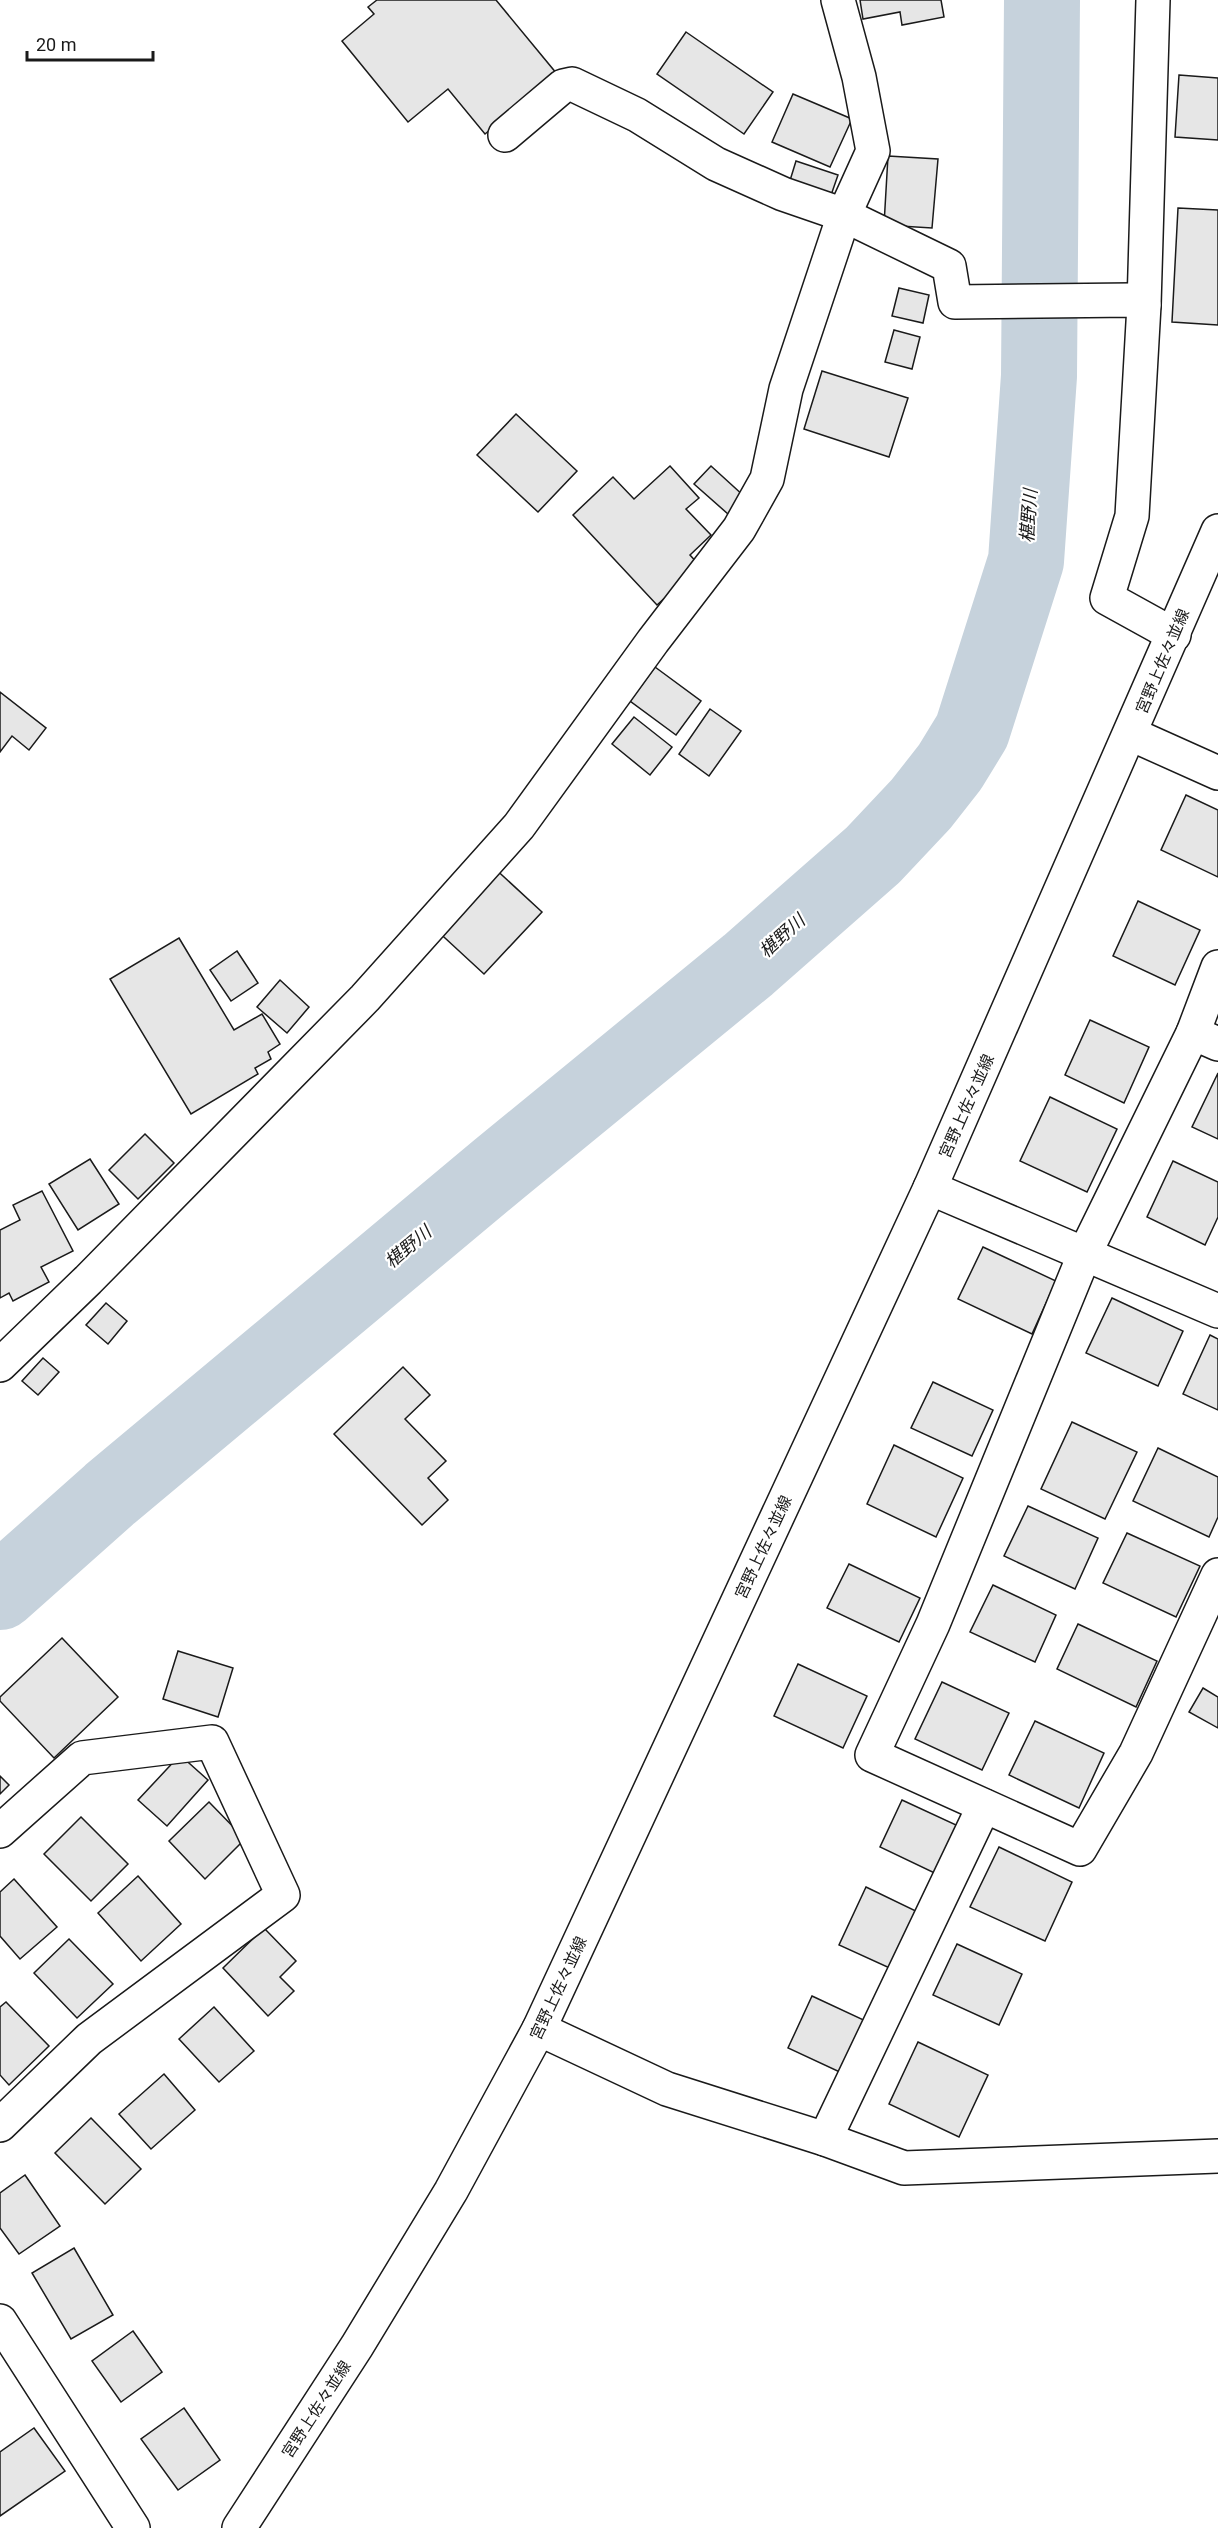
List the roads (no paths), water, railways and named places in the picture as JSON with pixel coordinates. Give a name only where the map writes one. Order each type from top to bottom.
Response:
[{"type":"street","points":[[0,1365],[88,1280],[365,998],[511,834],[739,529],[767,479],[786,389],[844,215],[873,151],[859,77],[838,0]]},
{"type":"street","points":[[1153,0],[1132,516],[1107,598],[1173,635]]},
{"type":"street","points":[[505,135],[563,86],[572,84],[637,115],[716,164],[783,194],[844,215],[949,266],[955,302],[1139,303]]},
{"type":"street","name":"宮野上佐々並線","points":[[239,2528],[357,2346],[439,2211],[539,2029],[930,1188],[1131,734],[1218,531]]},
{"type":"street","points":[[1131,734],[1218,773]]},
{"type":"street","points":[[1218,967],[1205,1038],[1084,1253],[933,1624],[872,1755],[1080,1849],[1136,1754],[1218,1575]]},
{"type":"street","points":[[930,1188],[1218,1311]]},
{"type":"street","points":[[0,1831],[82,1758],[212,1743],[283,1895],[89,2039],[0,2125]]},
{"type":"street","points":[[825,2139],[984,1806]]},
{"type":"street","points":[[539,2029],[667,2089],[825,2139],[904,2168],[1218,2156]]},
{"type":"street","points":[[0,2321],[133,2528]]},
{"type":"waterway","name":"椹野川","points":[[0,1592],[110,1494],[499,1169],[748,965],[873,855],[921,804],[950,767],[972,731],[1026,561],[1039,376],[1042,0]]}]
